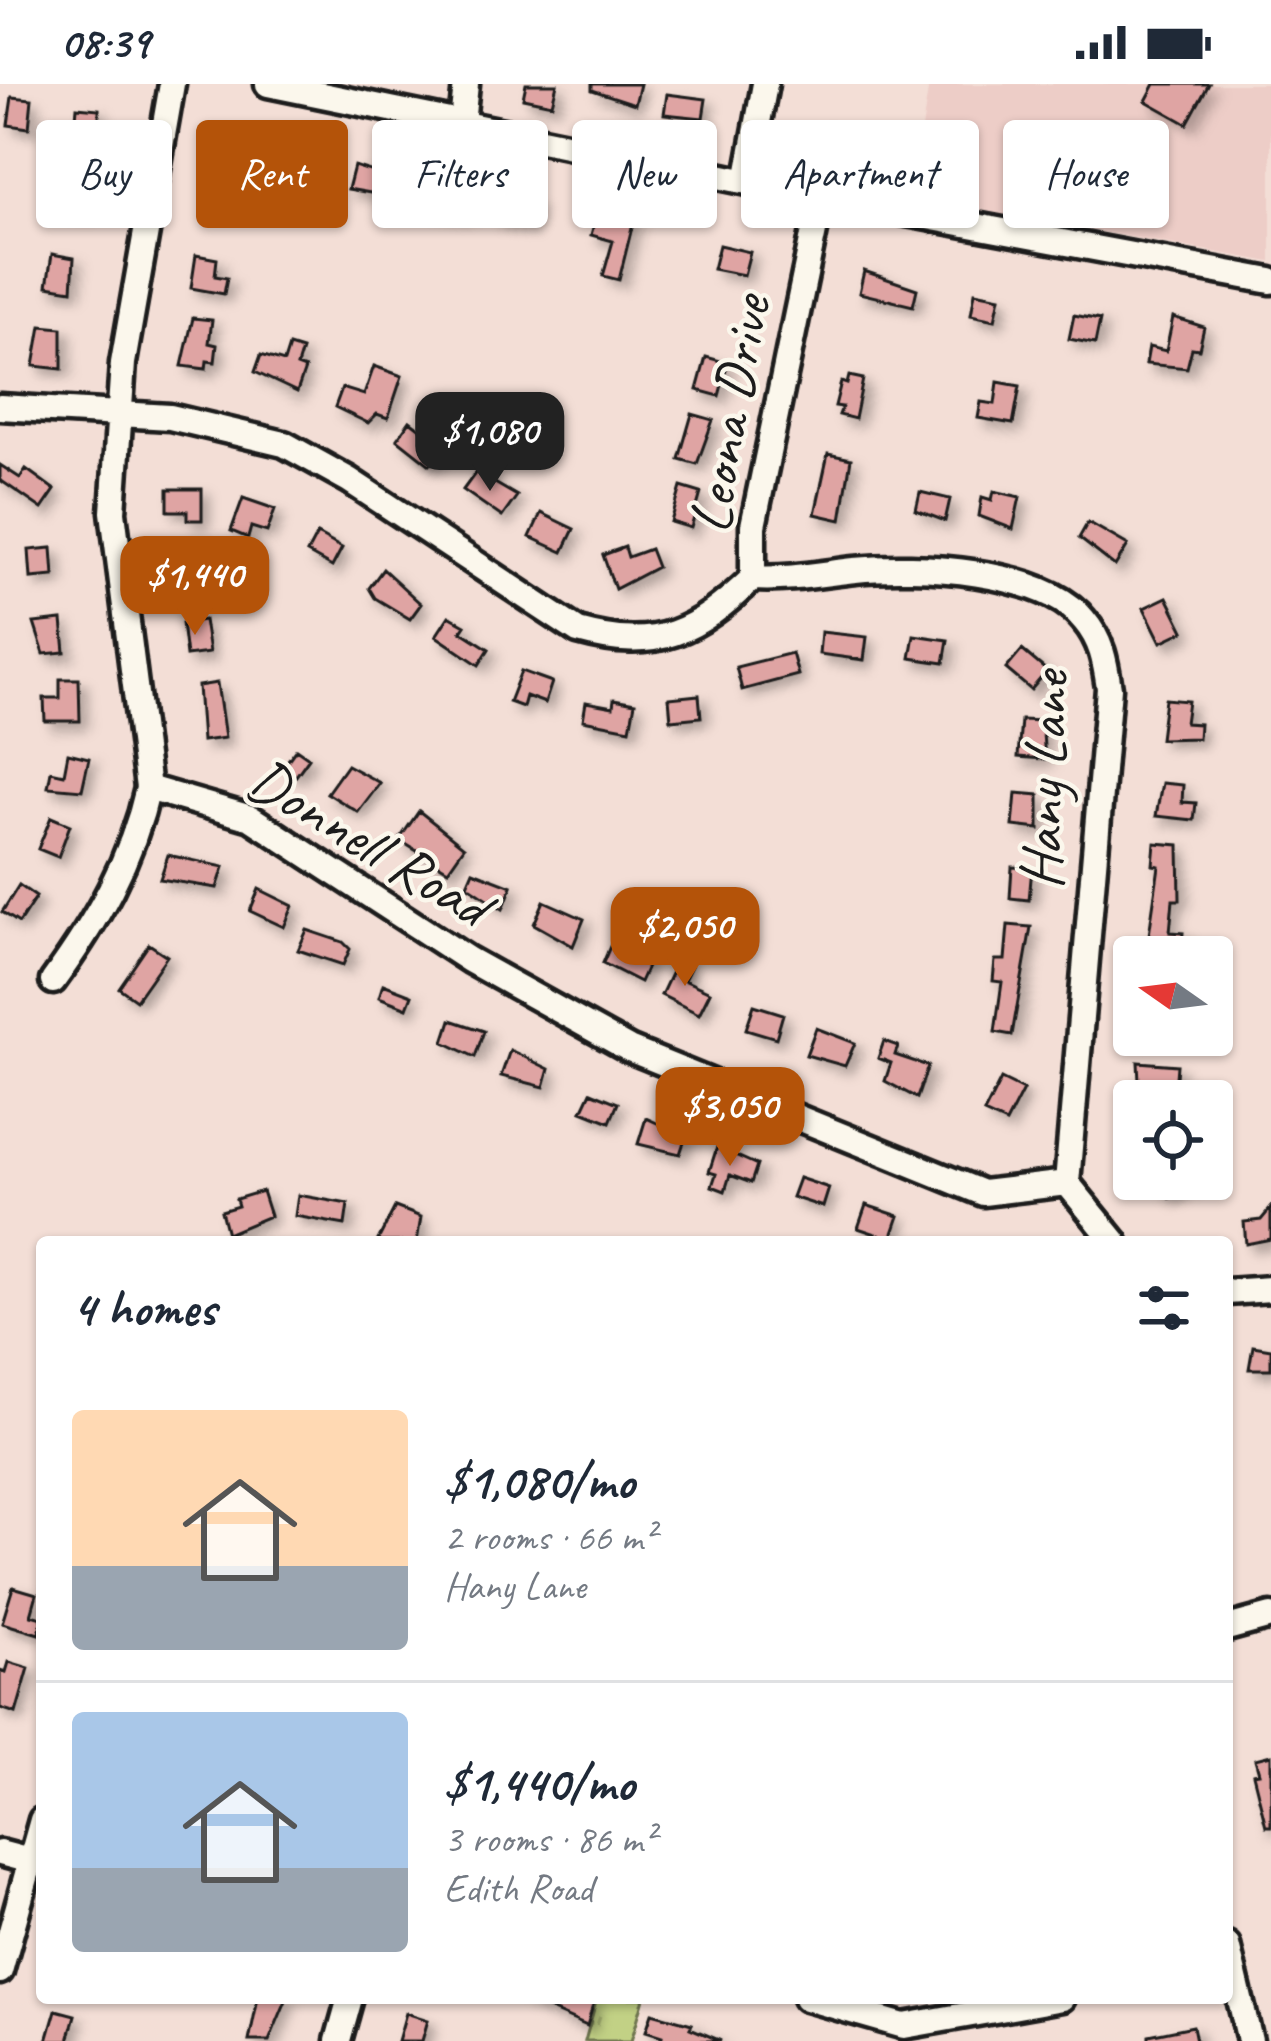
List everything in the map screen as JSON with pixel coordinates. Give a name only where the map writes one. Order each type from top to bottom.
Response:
[{"type":"street","points":[[53,981],[103,905],[140,823],[148,788],[117,569],[117,412],[149,193],[172,84]]},
{"type":"street","points":[[268,84],[446,120]]},
{"type":"street","points":[[461,120],[466,84]]},
{"type":"street","points":[[759,120],[765,84]]},
{"type":"street","points":[[548,141],[741,181]]},
{"type":"street","points":[[979,226],[1271,281]]},
{"type":"street","name":"Leona Drive","points":[[753,578],[753,526],[815,228]]},
{"type":"street","points":[[0,407],[117,412],[222,426],[284,444],[349,480],[578,631],[614,641],[648,642],[683,630],[714,614],[753,578]]},
{"type":"street","name":"Hany Lane","points":[[753,578],[794,581],[898,569],[1019,583],[1053,596],[1082,616],[1103,648],[1109,688],[1105,756],[1066,1183]]},
{"type":"street","name":"Donnell Road","points":[[148,788],[251,818],[469,961],[629,1049],[983,1193],[1066,1183]]},
{"type":"street","points":[[1066,1183],[1110,1236]]},
{"type":"street","points":[[1233,1292],[1271,1289]]},
{"type":"street","points":[[1233,1626],[1271,1616]]},
{"type":"street","points":[[0,1970],[36,1840]]},
{"type":"street","points":[[0,1853],[30,1861]]},
{"type":"street","points":[[1233,1971],[1250,2041]]},
{"type":"street","points":[[338,2041],[348,2004]]},
{"type":"street","points":[[823,2004],[906,2033],[1035,2004]]},
{"type":"shaded area","points":[[929,84],[1271,84],[1271,262],[1080,228],[1169,228],[1169,120],[1003,120],[1003,214],[979,210],[979,120],[923,120]]},
{"type":"green space","points":[[595,2004],[642,2004],[631,2041],[585,2041]]},
{"type":"building","points":[[526,84],[557,84],[552,104],[523,98]]},
{"type":"building","points":[[592,84],[640,84],[635,104],[592,90]]},
{"type":"building","points":[[1155,84],[1209,84],[1187,124],[1146,101]]},
{"type":"building","points":[[667,94],[706,99],[703,118],[664,114]]},
{"type":"building","points":[[12,97],[32,99],[29,128],[8,125]]},
{"type":"building","points":[[77,107],[99,109],[99,120],[76,120]]},
{"type":"building","points":[[354,166],[372,172],[372,193],[348,189]]},
{"type":"building","points":[[593,228],[632,228],[619,280],[603,276],[613,241],[591,235]]},
{"type":"building","points":[[719,245],[750,252],[744,275],[713,269]]},
{"type":"building","points":[[52,254],[74,258],[72,290],[47,286]]},
{"type":"building","points":[[196,255],[217,259],[215,276],[227,278],[224,294],[191,288]]},
{"type":"building","points":[[864,271],[917,289],[913,306],[859,293]]},
{"type":"building","points":[[975,292],[1000,297],[995,320],[971,315]]},
{"type":"building","points":[[1074,315],[1100,320],[1095,344],[1069,339]]},
{"type":"building","points":[[1173,317],[1204,327],[1199,349],[1192,348],[1187,368],[1146,364],[1149,347],[1166,351]]},
{"type":"building","points":[[193,318],[212,320],[209,343],[217,345],[215,362],[207,361],[206,369],[182,366]]},
{"type":"building","points":[[41,326],[62,328],[62,369],[34,366]]},
{"type":"building","points":[[289,346],[302,350],[297,366],[305,369],[297,392],[255,372],[261,355],[284,362]]},
{"type":"building","points":[[706,357],[728,363],[719,396],[697,390]]},
{"type":"building","points":[[374,366],[402,376],[388,418],[377,414],[368,423],[335,407],[342,388],[364,395]]},
{"type":"building","points":[[849,376],[863,379],[855,419],[839,415],[842,407],[835,406],[841,382],[847,384]]},
{"type":"building","points":[[998,382],[1020,386],[1013,424],[978,418],[981,402],[995,404]]},
{"type":"building","points":[[692,414],[713,420],[697,464],[679,459]]},
{"type":"building","points":[[410,421],[444,447],[430,465],[397,439]]},
{"type":"building","points":[[828,454],[851,459],[841,520],[815,514]]},
{"type":"building","points":[[0,465],[20,478],[26,469],[55,490],[42,509],[0,480]]},
{"type":"building","points":[[476,472],[517,496],[502,517],[463,490]]},
{"type":"building","points":[[681,487],[701,493],[691,528],[671,522]]},
{"type":"building","points":[[168,489],[202,489],[202,520],[187,520],[187,511],[168,511]]},
{"type":"building","points":[[994,491],[1020,497],[1013,529],[979,516],[982,497],[992,500]]},
{"type":"building","points":[[920,492],[950,499],[945,521],[916,510]]},
{"type":"building","points":[[243,498],[275,509],[267,532],[251,527],[248,538],[231,531]]},
{"type":"building","points":[[541,513],[574,529],[563,552],[530,537]]},
{"type":"building","points":[[1088,522],[1128,545],[1115,566],[1079,538]]},
{"type":"building","points":[[317,534],[342,548],[332,567],[307,553]]},
{"type":"building","points":[[625,547],[628,557],[650,549],[657,567],[615,589],[603,555]]},
{"type":"building","points":[[52,548],[54,576],[31,578],[29,550]]},
{"type":"building","points":[[383,569],[421,604],[410,619],[375,598],[369,588]]},
{"type":"building","points":[[1167,597],[1184,631],[1161,642],[1144,608]]},
{"type":"building","points":[[449,616],[465,625],[461,631],[489,649],[479,665],[436,636]]},
{"type":"building","points":[[62,620],[65,652],[44,654],[34,623]]},
{"type":"building","points":[[204,620],[209,653],[186,656],[182,623]]},
{"type":"building","points":[[821,632],[867,637],[864,660],[819,654]]},
{"type":"building","points":[[914,635],[948,640],[944,663],[910,658]]},
{"type":"building","points":[[1022,650],[1047,671],[1031,690],[1006,669]]},
{"type":"building","points":[[792,653],[798,675],[742,690],[736,667]]},
{"type":"building","points":[[521,671],[552,682],[545,703],[526,696],[523,707],[509,702]]},
{"type":"building","points":[[60,679],[79,679],[80,721],[45,721],[44,698],[60,698]]},
{"type":"building","points":[[217,683],[225,738],[202,741],[198,686]]},
{"type":"building","points":[[699,695],[701,717],[671,720],[669,698]]},
{"type":"building","points":[[614,699],[635,703],[630,729],[583,720],[586,702],[613,707]]},
{"type":"building","points":[[1165,699],[1188,701],[1185,723],[1199,724],[1198,738],[1160,739]]},
{"type":"building","points":[[1021,720],[1042,721],[1045,759],[1018,757]]},
{"type":"building","points":[[296,749],[309,758],[296,776],[283,767]]},
{"type":"building","points":[[68,753],[89,758],[82,790],[48,787],[51,771],[64,774]]},
{"type":"building","points":[[347,765],[380,783],[358,812],[327,793]]},
{"type":"building","points":[[1162,783],[1183,785],[1182,802],[1196,803],[1194,820],[1156,816]]},
{"type":"building","points":[[1016,793],[1039,795],[1039,829],[1013,826]]},
{"type":"building","points":[[419,811],[464,847],[448,870],[399,840]]},
{"type":"building","points":[[51,817],[70,825],[58,857],[38,849]]},
{"type":"building","points":[[1155,843],[1179,845],[1180,900],[1173,900],[1170,932],[1183,936],[1149,936],[1159,866],[1153,865]]},
{"type":"building","points":[[168,855],[224,867],[217,888],[160,879]]},
{"type":"building","points":[[1012,867],[1032,868],[1029,900],[1010,898]]},
{"type":"building","points":[[473,871],[512,886],[503,909],[467,885]]},
{"type":"building","points":[[19,885],[36,897],[19,923],[2,912]]},
{"type":"building","points":[[259,889],[293,906],[284,927],[250,911]]},
{"type":"building","points":[[544,901],[584,919],[573,946],[534,924]]},
{"type":"building","points":[[1008,925],[1031,927],[1012,1035],[995,1032],[1002,982],[993,981],[995,960],[1005,960]]},
{"type":"building","points":[[307,930],[343,942],[350,949],[343,965],[298,950]]},
{"type":"building","points":[[149,944],[167,956],[136,1000],[119,988]]},
{"type":"building","points":[[611,944],[650,960],[640,982],[603,963]]},
{"type":"building","points":[[678,959],[691,966],[684,980],[710,992],[699,1014],[661,995]]},
{"type":"building","points":[[383,984],[412,995],[407,1008],[379,997]]},
{"type":"building","points":[[754,1005],[783,1014],[776,1038],[746,1029]]},
{"type":"building","points":[[451,1020],[484,1031],[475,1057],[444,1042]]},
{"type":"building","points":[[816,1028],[855,1043],[845,1066],[806,1055]]},
{"type":"building","points":[[884,1041],[898,1046],[895,1055],[928,1066],[917,1098],[885,1081],[891,1063],[878,1058]]},
{"type":"building","points":[[510,1050],[549,1069],[544,1087],[501,1076]]},
{"type":"building","points":[[1138,1062],[1177,1065],[1176,1080],[1139,1080]]},
{"type":"building","points":[[1001,1079],[1023,1090],[1006,1123],[984,1113]]},
{"type":"building","points":[[591,1092],[618,1103],[610,1122],[582,1111]]},
{"type":"building","points":[[646,1118],[686,1136],[680,1154],[638,1144]]},
{"type":"building","points":[[717,1147],[757,1165],[751,1183],[730,1175],[725,1191],[712,1186],[716,1174],[709,1172]]},
{"type":"building","points":[[799,1178],[829,1188],[823,1207],[792,1197]]},
{"type":"building","points":[[262,1191],[270,1216],[227,1234],[221,1211],[238,1206],[236,1199]]},
{"type":"building","points":[[298,1195],[348,1204],[345,1225],[295,1216]]},
{"type":"building","points":[[866,1205],[899,1216],[892,1236],[858,1228]]},
{"type":"building","points":[[395,1207],[421,1217],[418,1236],[380,1236]]},
{"type":"building","points":[[1271,1208],[1271,1239],[1246,1244],[1244,1222],[1261,1220]]},
{"type":"building","points":[[1253,1346],[1271,1349],[1271,1369],[1249,1369]]},
{"type":"building","points":[[13,1587],[36,1594],[31,1615],[36,1616],[36,1633],[2,1623]]},
{"type":"building","points":[[9,1662],[29,1668],[16,1713],[0,1708],[0,1670],[6,1672]]},
{"type":"building","points":[[1271,1755],[1271,1826],[1266,1826],[1253,1774],[1259,1773],[1255,1759]]},
{"type":"building","points":[[257,2004],[284,2004],[269,2041],[249,2041]]},
{"type":"building","points":[[537,2004],[593,2004],[587,2026]]},
{"type":"building","points":[[56,2010],[75,2015],[68,2041],[47,2041]]},
{"type":"building","points":[[406,2013],[428,2020],[422,2041],[398,2041]]},
{"type":"building","points":[[652,2013],[692,2024],[690,2028],[721,2041],[661,2041],[662,2036],[646,2031]]},
{"type":"building","points":[[1193,2026],[1196,2041],[1149,2041],[1149,2035]]}]
